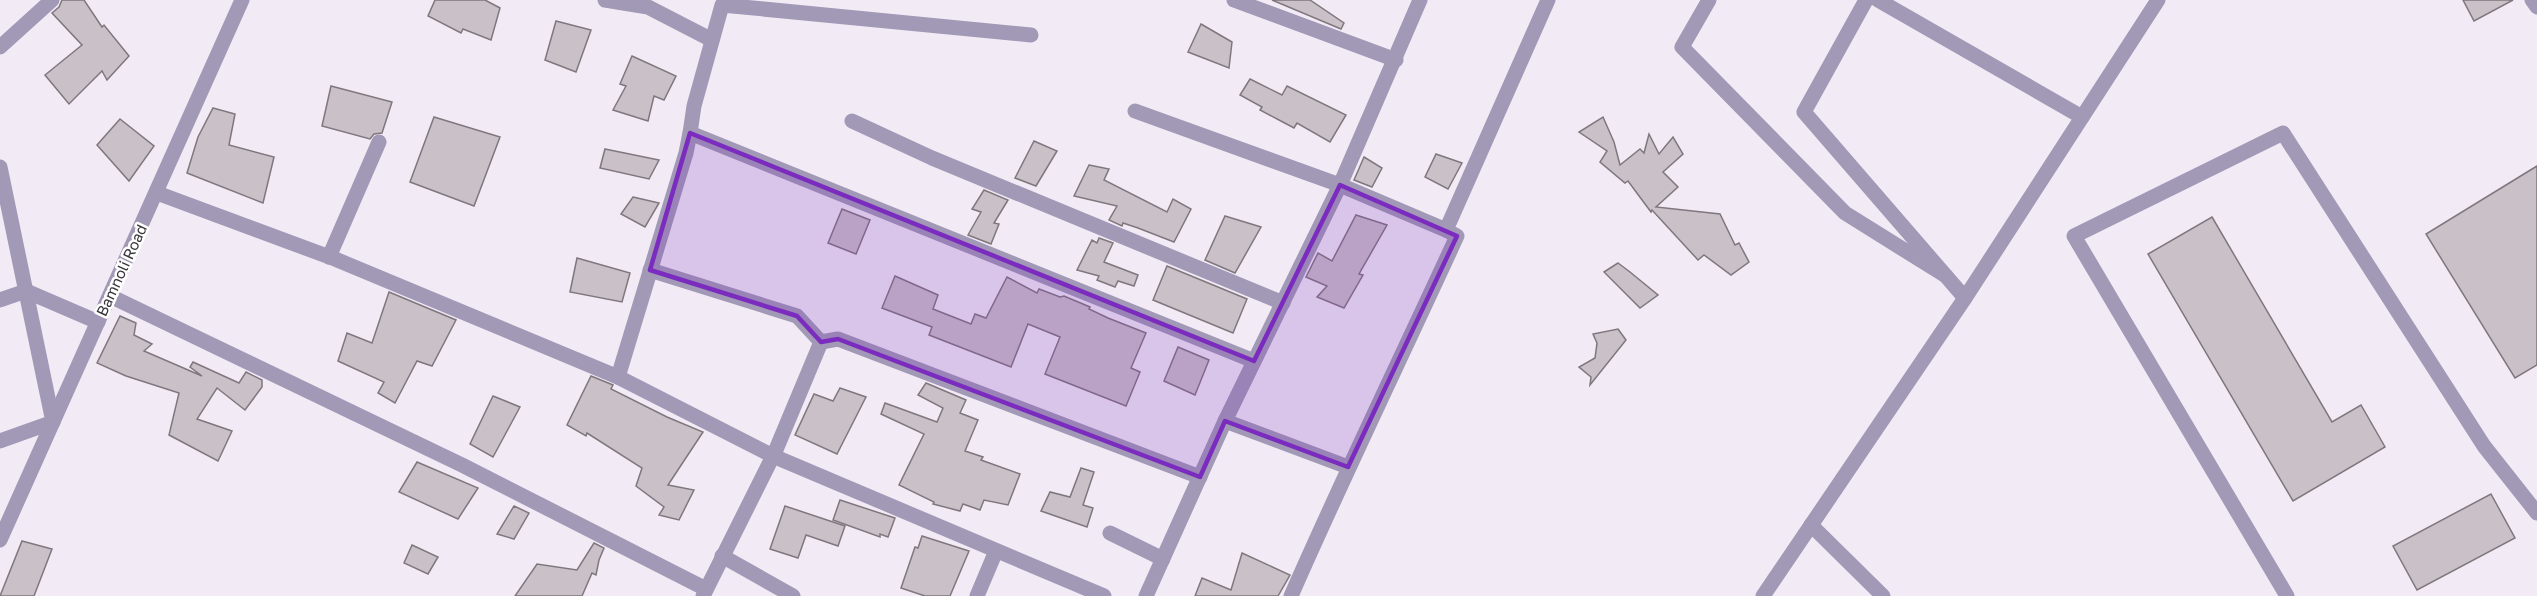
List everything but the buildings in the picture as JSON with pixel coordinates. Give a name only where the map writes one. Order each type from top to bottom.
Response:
[{"type":"street","points":[[0,48],[52,0]]},
{"type":"street","name":"Bamnoli Road","points":[[0,540],[242,0]]},
{"type":"street","points":[[605,0],[648,7],[712,40]]},
{"type":"street","points":[[1234,0],[1396,60]]},
{"type":"street","points":[[1146,596],[1225,421],[1340,185],[1420,0]]},
{"type":"street","points":[[1446,230],[1548,0]]},
{"type":"street","points":[[1709,0],[1682,47],[1845,213],[1946,276]]},
{"type":"street","points":[[1866,0],[1804,112],[1965,298]]},
{"type":"street","points":[[1878,0],[2082,117]]},
{"type":"street","points":[[1763,596],[1965,298],[2158,0]]},
{"type":"street","points":[[2532,0],[2537,7]]},
{"type":"street","points":[[618,377],[686,153],[722,5],[1031,35]]},
{"type":"street","points":[[1135,111],[1340,185],[1457,236],[1393,377],[1348,467],[1291,596]]},
{"type":"street","points":[[852,121],[943,163],[1283,303]]},
{"type":"street","points":[[690,133],[1254,361]]},
{"type":"street","points":[[2287,596],[2074,236],[2283,133],[2484,446],[2537,513]]},
{"type":"street","points":[[329,257],[380,142]]},
{"type":"street","points":[[0,167],[53,422],[0,441]]},
{"type":"street","points":[[157,193],[329,257],[618,377],[773,456],[1104,596]]},
{"type":"street","points":[[650,270],[797,316],[821,342]]},
{"type":"street","points":[[0,300],[26,291],[98,322]]},
{"type":"street","points":[[110,296],[462,465],[704,592],[773,456],[821,342]]},
{"type":"street","points":[[821,342],[838,339],[1200,477]]},
{"type":"street","points":[[1225,421],[1348,467]]},
{"type":"street","points":[[1811,525],[1883,596]]},
{"type":"street","points":[[1110,533],[1163,559]]},
{"type":"street","points":[[976,596],[996,551]]},
{"type":"street","points":[[723,556],[793,596]]},
{"type":"highlighted area","points":[[690,133],[1254,361],[1340,185],[1457,236],[1348,467],[1225,421],[1200,477],[838,339],[821,342],[797,316],[650,270]]}]
